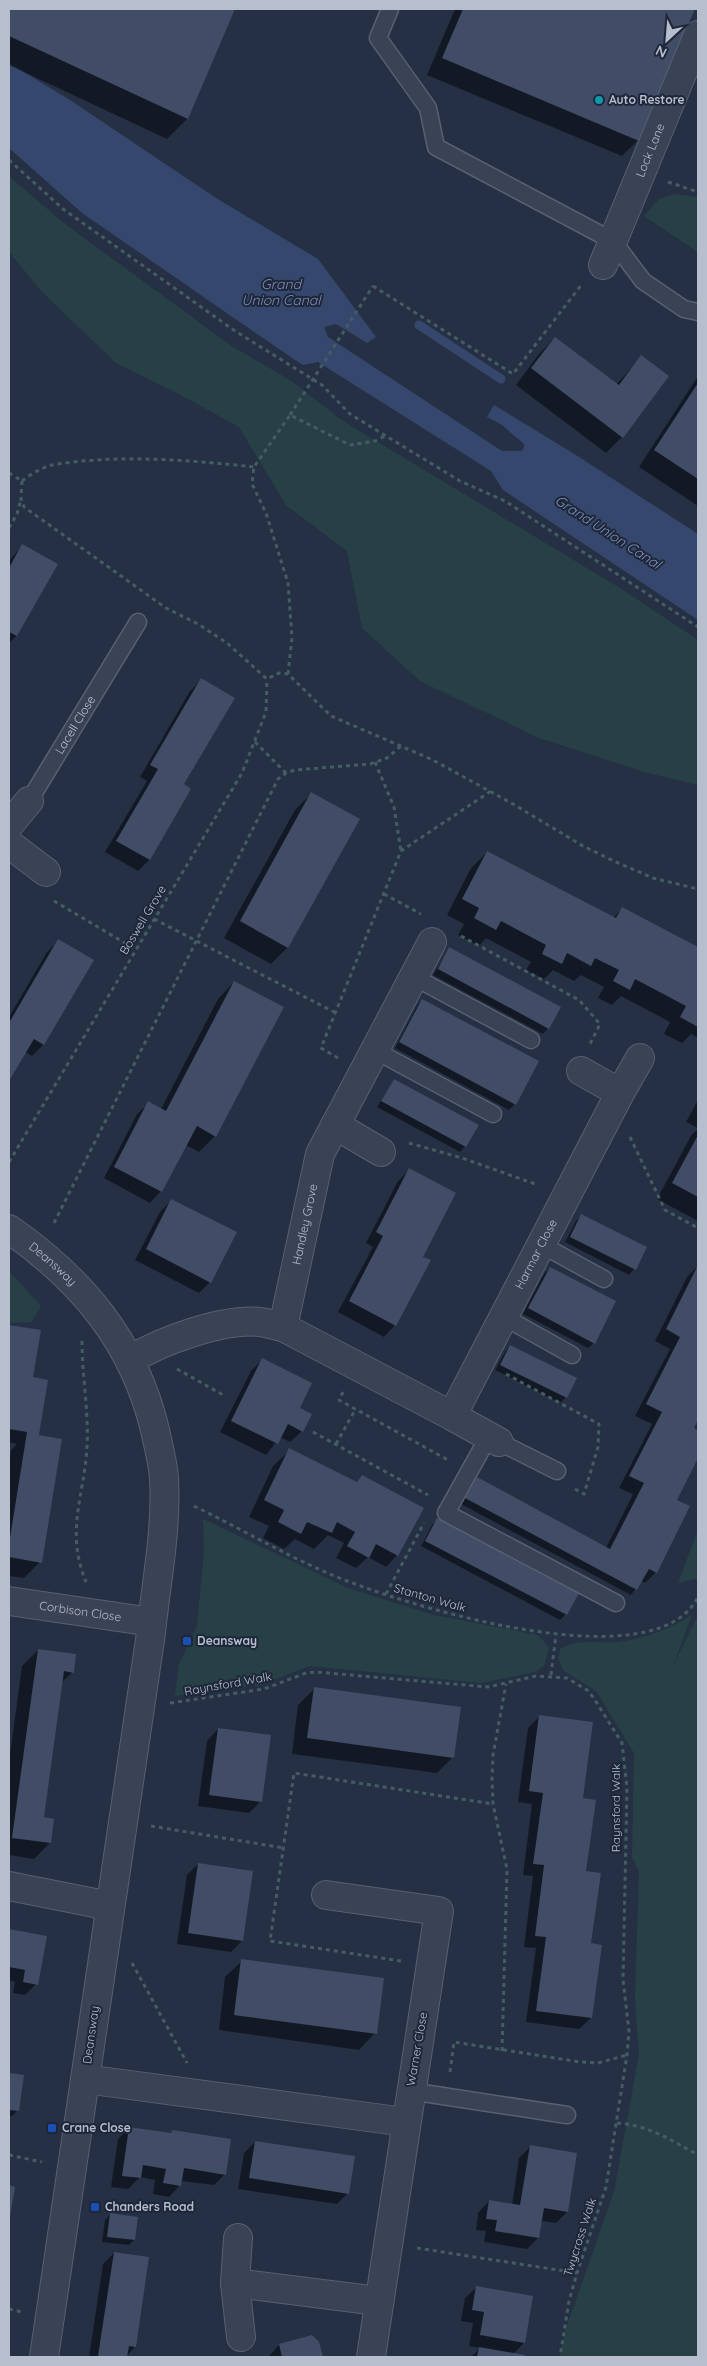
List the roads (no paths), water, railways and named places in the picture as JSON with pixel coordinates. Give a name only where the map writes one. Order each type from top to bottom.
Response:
[{"type":"street","name":"Lock Lane","points":[[609,251],[698,35]]},
{"type":"street","name":"Lacell Close","points":[[9,825],[29,801]]},
{"type":"street","points":[[9,844],[46,872]]},
{"type":"street","name":"Handley Grove","points":[[283,1328],[320,1154],[414,977],[429,930]]},
{"type":"street","name":"Harmar Close","points":[[452,1416],[640,1058]]},
{"type":"street","points":[[581,1071],[620,1093]]},
{"type":"street","points":[[335,1125],[372,1146]]},
{"type":"street","name":"Deansway","points":[[9,1229],[76,1283],[108,1321],[130,1360],[148,1401],[164,1476],[160,1563],[152,1622],[44,2357]]},
{"type":"street","points":[[130,1360],[175,1337],[236,1323],[260,1322],[283,1328],[356,1364],[494,1439]]},
{"type":"street","name":"Corbison Close","points":[[9,1601],[100,1616],[152,1622]]},
{"type":"street","points":[[9,1886],[110,1906]]},
{"type":"street","name":"Warner Close","points":[[326,1894],[439,1911],[405,2122],[371,2357]]},
{"type":"street","points":[[85,2078],[405,2122]]},
{"type":"street","points":[[238,2238],[235,2283],[241,2337]]},
{"type":"street","points":[[235,2283],[378,2301]]},
{"type":"lane","points":[[390,9],[378,38],[428,108],[436,147],[609,251],[643,281],[684,309],[698,312]]},
{"type":"lane","name":"Lacell Close","points":[[29,801],[138,622]]},
{"type":"lane","points":[[414,977],[531,1040]]},
{"type":"lane","points":[[369,1061],[494,1114]]},
{"type":"lane","points":[[542,1245],[604,1279]]},
{"type":"lane","points":[[504,1317],[572,1356]]},
{"type":"lane","points":[[557,1471],[494,1439],[446,1513],[616,1603]]},
{"type":"lane","points":[[410,2091],[448,2095],[567,2115]]},
{"type":"water","name":"Grand Union Canal","points":[[9,63],[70,100],[216,198],[318,259],[376,337],[367,343],[336,324],[324,327],[328,337],[502,451],[521,451],[524,448],[524,444],[502,425],[487,417],[494,405],[576,455],[698,534],[698,620],[503,490],[491,471],[318,362],[303,365],[82,213],[9,148]]},
{"type":"waterway","points":[[419,325],[501,379]]},
{"type":"place","name":"Auto Restore","points":[[599,100]]},
{"type":"place","name":"Deansway","points":[[187,1641]]},
{"type":"place","name":"Crane Close","points":[[52,2128]]},
{"type":"place","name":"Chanders Road","points":[[95,2207]]}]
